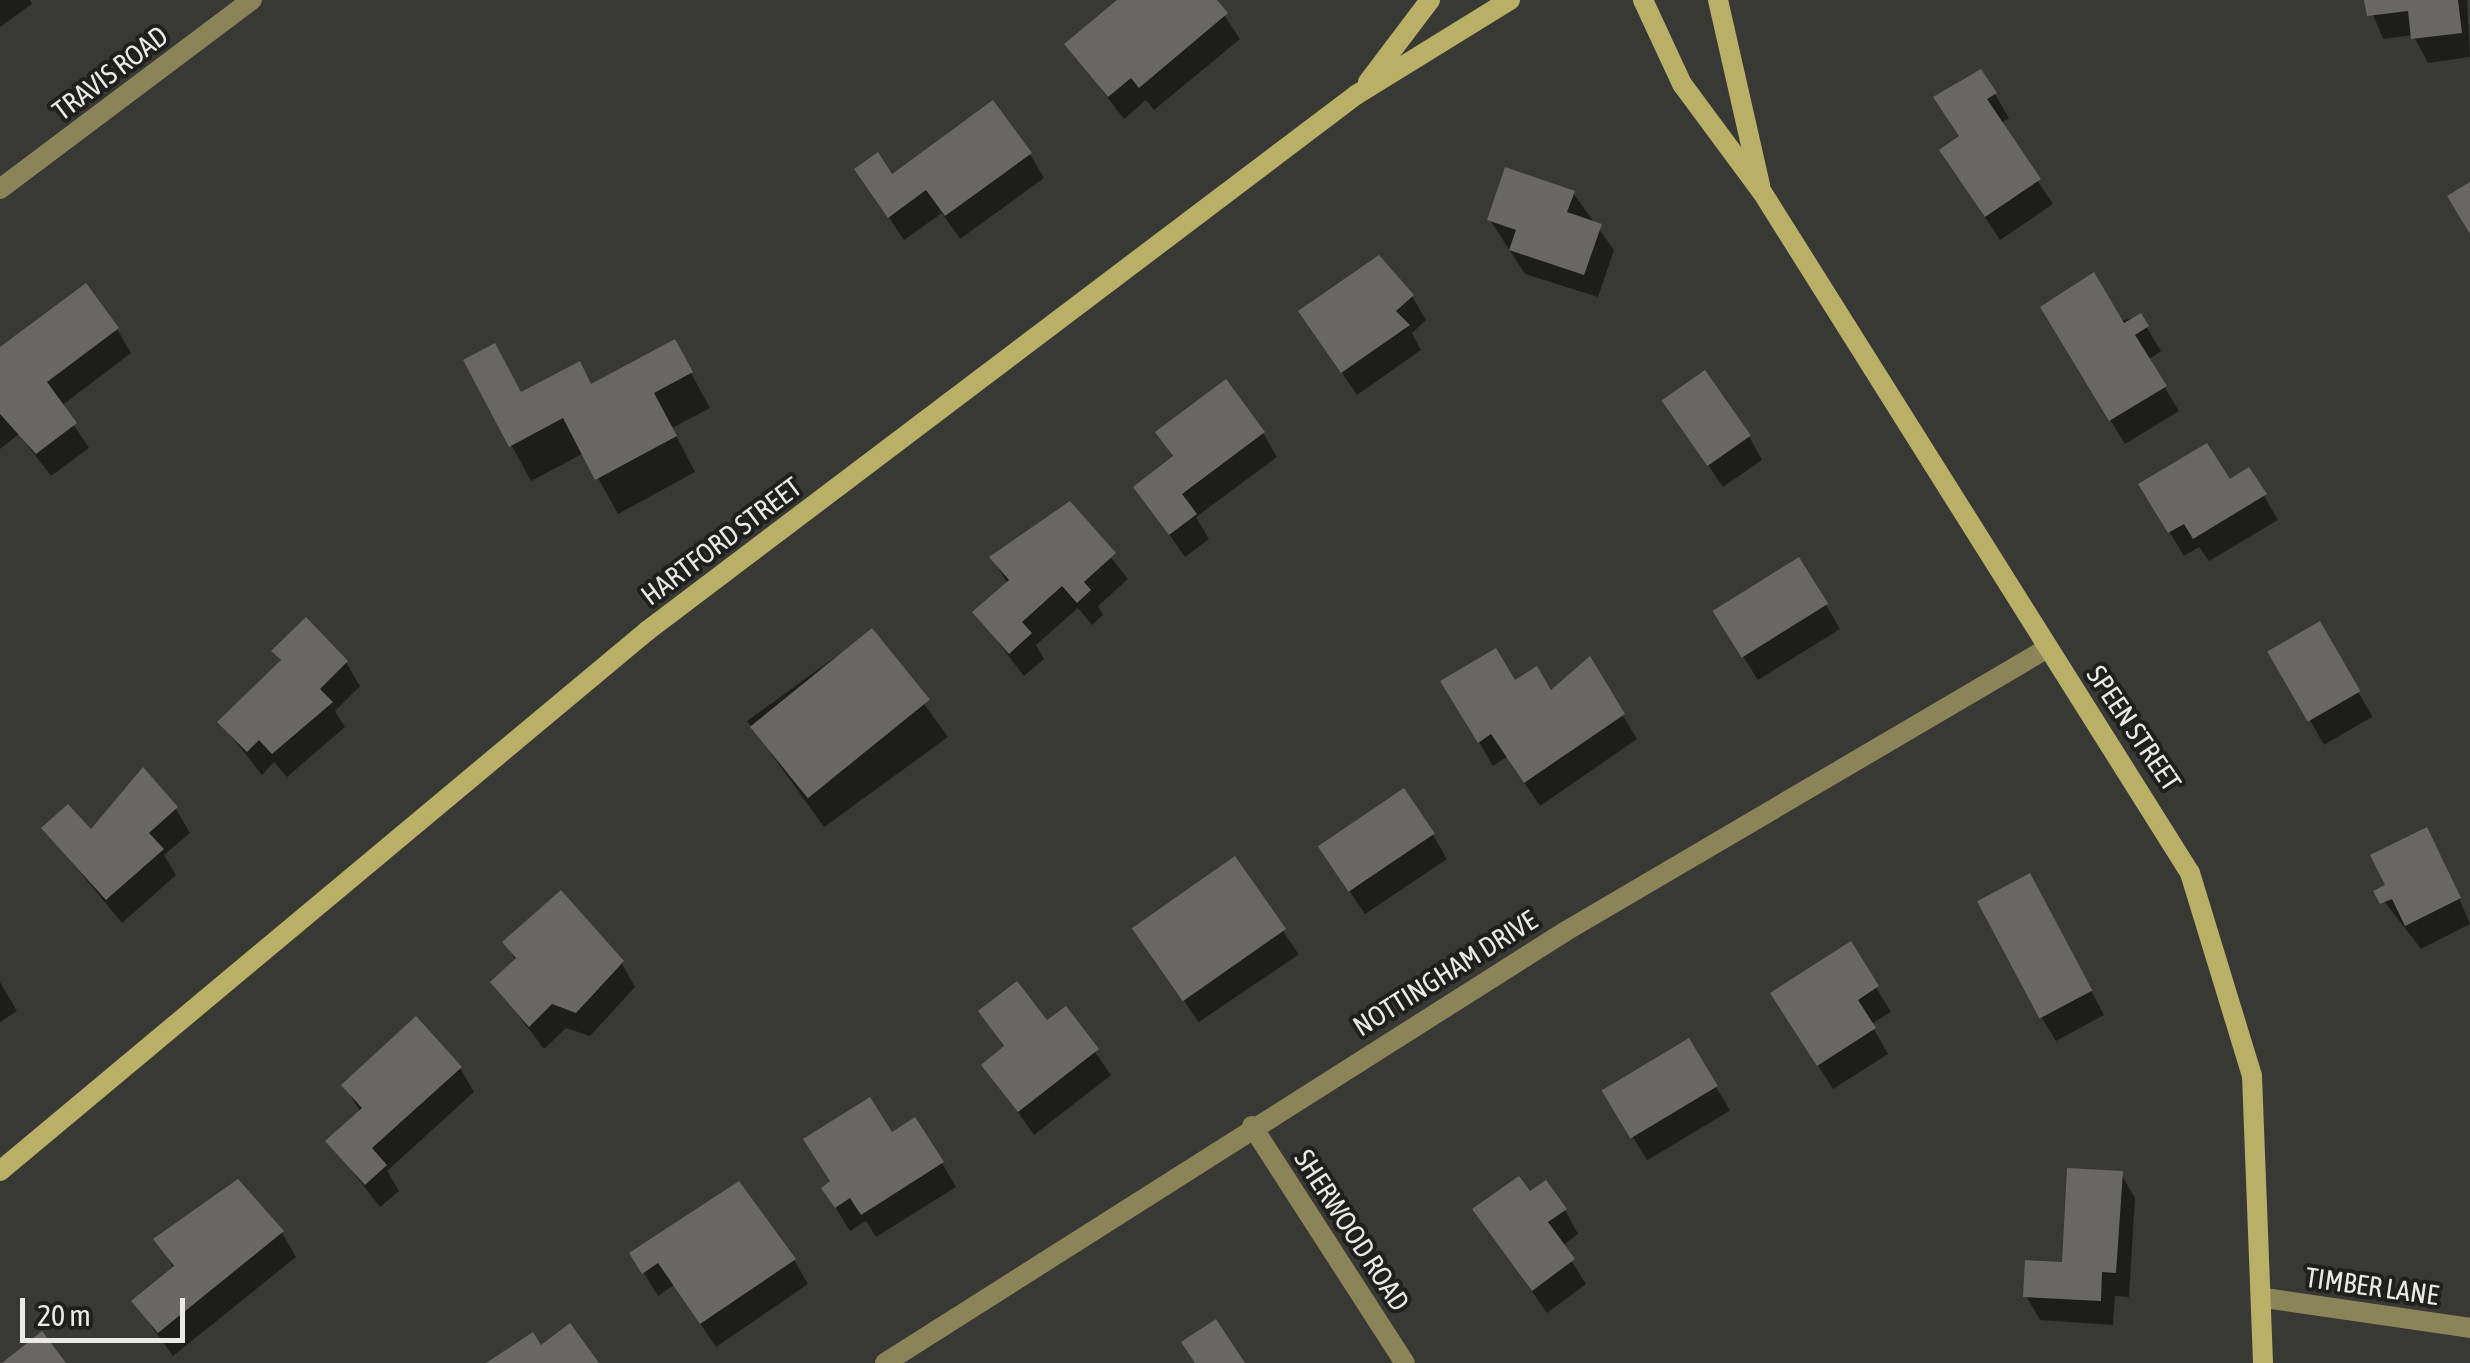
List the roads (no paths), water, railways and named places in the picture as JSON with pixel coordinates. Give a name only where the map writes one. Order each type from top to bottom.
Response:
[{"type":"street","name":"TRAVIS ROAD","points":[[0,189],[252,0]]},
{"type":"street","points":[[1356,95],[1430,0]]},
{"type":"street","name":"HARTFORD STREET","points":[[0,1172],[633,642],[1356,95],[1510,0]]},
{"type":"street","name":"SPEEN STREET","points":[[1643,0],[1682,84],[1762,192],[2046,649],[2152,802],[2218,942],[2257,1107],[2266,1298],[2263,1363]]},
{"type":"street","name":"SPEEN STREET","points":[[1718,0],[1762,192]]},
{"type":"street","name":"NOTTINGHAM DRIVE","points":[[885,1363],[1252,1126],[2046,649]]},
{"type":"street","name":"SHERWOOD ROAD","points":[[1252,1126],[1405,1363]]},
{"type":"street","name":"TIMBER LANE","points":[[2266,1298],[2470,1328]]}]
